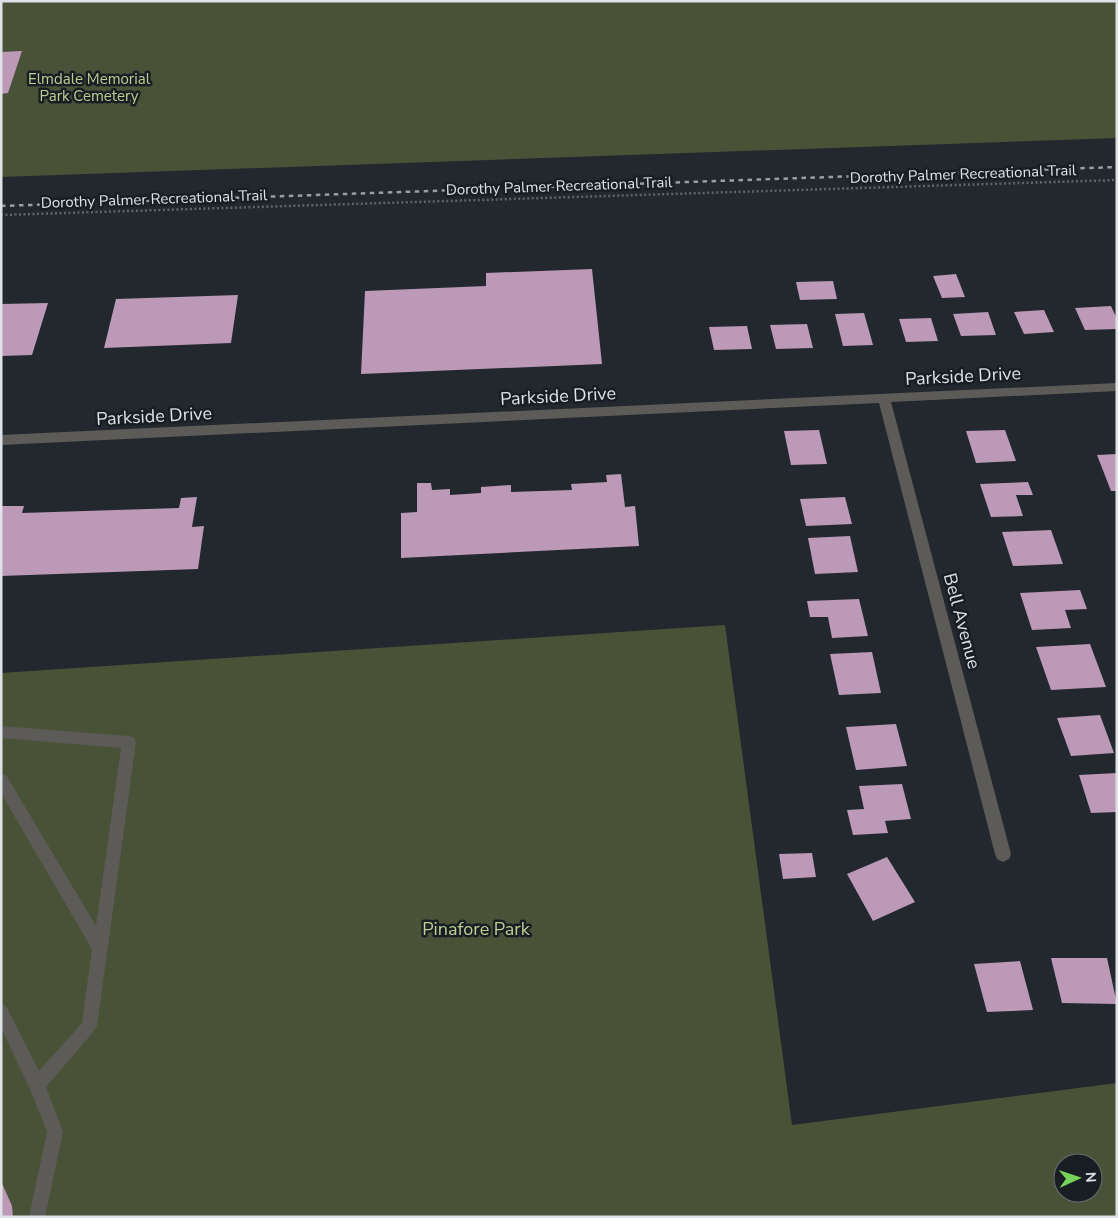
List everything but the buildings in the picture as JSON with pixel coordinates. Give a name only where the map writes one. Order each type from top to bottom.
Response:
[{"type":"street","name":"Parkside Drive","points":[[1,440],[1117,387]]},
{"type":"street","name":"Bell Avenue","points":[[884,398],[1003,854]]},
{"type":"lane","points":[[1,732],[129,742],[89,1026],[37,1085]]},
{"type":"lane","points":[[1,780],[99,946]]},
{"type":"lane","points":[[1,1012],[37,1085],[55,1132],[37,1217]]},
{"type":"path","name":"Dorothy Palmer Recreational Trail","points":[[1,215],[1117,180]]},
{"type":"green space","name":"Elmdale Memorial Park Cemetery","points":[[1,1],[1117,1],[1117,138],[1,177]]},
{"type":"green space","name":"Pinafore Park","points":[[725,625],[792,1125],[1117,1083],[1117,1217],[1,1217],[1,673]]},
{"type":"railway","points":[[1,206],[1117,167]]}]
